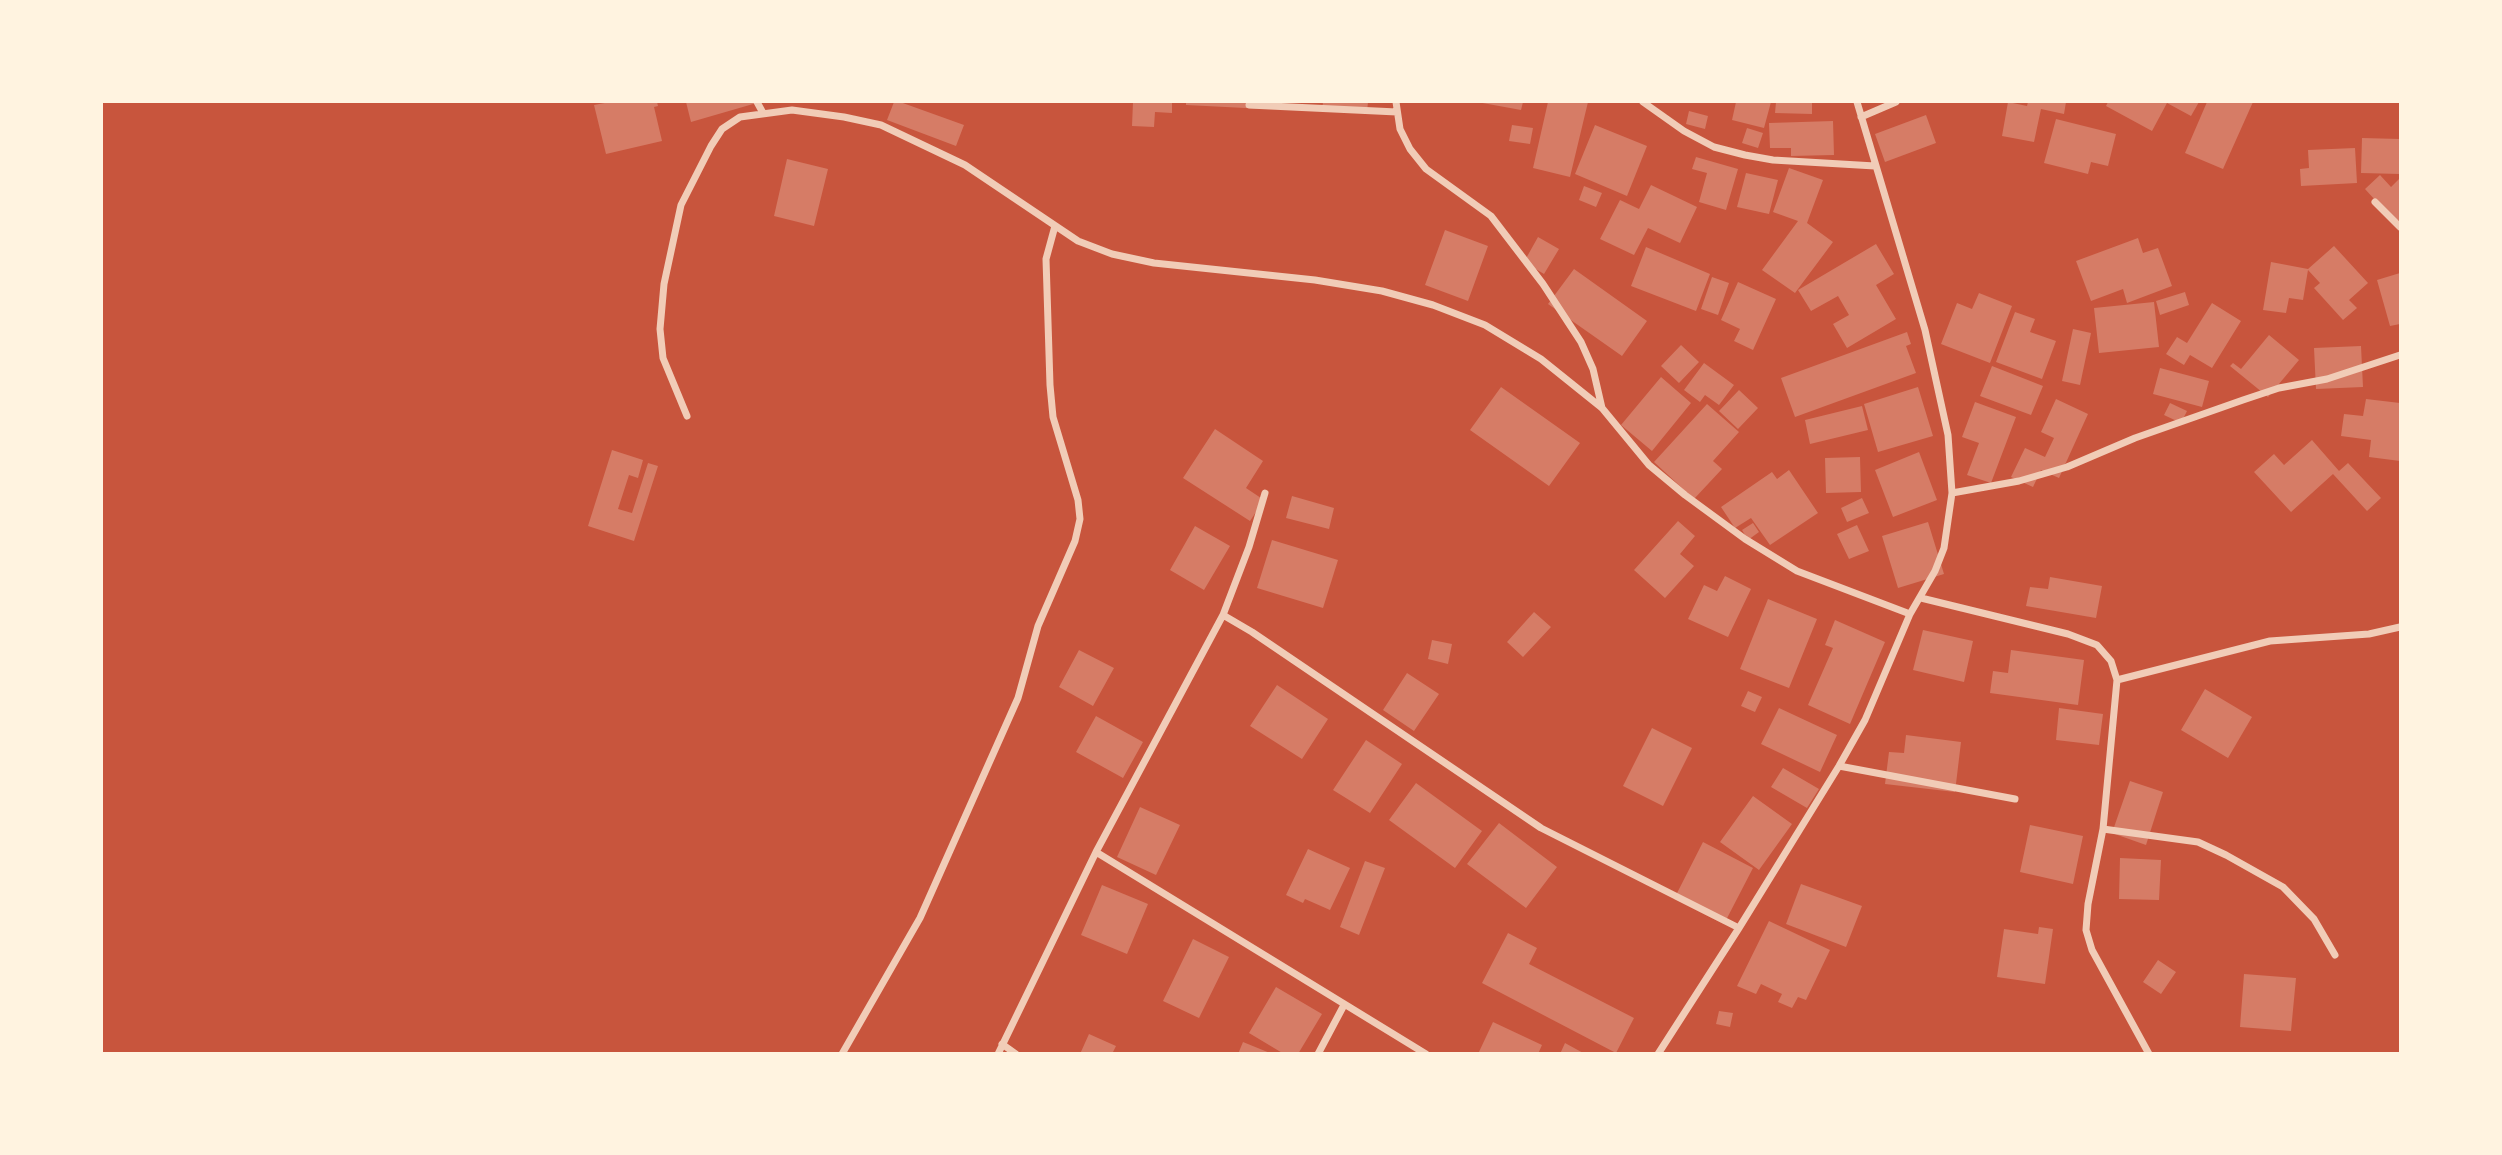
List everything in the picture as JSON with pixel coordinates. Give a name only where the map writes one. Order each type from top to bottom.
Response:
[{"type":"street","points":[[757,102],[763,113]]},
{"type":"street","points":[[1396,102],[1400,129],[1410,149],[1426,169],[1491,216],[1544,284],[1585,351],[1593,369],[1602,408]]},
{"type":"street","points":[[1643,102],[1684,131],[1714,147],[1735,153],[1773,160],[1875,166]]},
{"type":"street","points":[[1658,1054],[1739,928],[1865,720],[1910,614],[1921,598],[1944,548],[1952,493],[1948,435],[1925,330],[1857,102]]},
{"type":"street","points":[[1861,117],[1896,102]]},
{"type":"street","points":[[1249,105],[1397,112]]},
{"type":"street","points":[[687,416],[663,358],[660,328],[664,284],[681,205],[722,129],[740,117],[792,106],[880,125],[965,165],[1078,241],[1112,254],[1154,263],[1315,280],[1381,291],[1433,305],[1485,325],[1530,352],[1602,408],[1649,465],[1745,539],[1797,571],[1910,614]]},
{"type":"street","points":[[2375,202],[2400,227]]},
{"type":"street","points":[[842,1054],[920,918],[1018,698],[1038,626],[1075,541],[1080,519],[1077,500],[1053,417],[1050,385],[1046,259],[1055,226]]},
{"type":"street","points":[[1952,493],[2019,481],[2055,470],[2243,400],[2279,388],[2327,379],[2400,355]]},
{"type":"street","points":[[998,1054],[1096,852],[1223,615],[1249,547],[1265,493]]},
{"type":"street","points":[[1921,598],[2068,634],[2097,645],[2111,661],[2117,680],[2103,829],[2088,904],[2087,930],[2092,950],[2149,1054]]},
{"type":"street","points":[[1223,615],[1541,828],[1739,928]]},
{"type":"street","points":[[2117,680],[2270,642],[2369,634],[2400,627]]},
{"type":"street","points":[[1839,766],[2015,799]]},
{"type":"street","points":[[2103,829],[2198,842],[2226,855],[2283,887],[2314,919],[2334,955]]},
{"type":"street","points":[[1096,852],[1426,1054]]},
{"type":"street","points":[[1318,1054],[1344,1005]]},
{"type":"street","points":[[1002,1044],[1016,1054]]},
{"type":"building","points":[[610,102],[657,102],[658,106],[654,107],[662,141],[606,154],[594,105]]},
{"type":"building","points":[[686,102],[760,102],[691,122]]},
{"type":"building","points":[[894,102],[964,125],[956,146],[887,120]]},
{"type":"building","points":[[1133,102],[1172,102],[1172,113],[1155,112],[1154,127],[1132,126]]},
{"type":"building","points":[[1186,102],[1265,102],[1265,109],[1186,105]]},
{"type":"building","points":[[1323,102],[1368,102],[1367,112],[1322,111]]},
{"type":"building","points":[[1477,102],[1523,102],[1521,110]]},
{"type":"building","points":[[1548,102],[1588,102],[1570,177],[1533,168]]},
{"type":"building","points":[[1736,102],[1771,102],[1764,128],[1732,120]]},
{"type":"building","points":[[1776,102],[1812,102],[1812,114],[1775,113]]},
{"type":"building","points":[[2008,102],[2027,106],[2028,102],[2066,102],[2064,114],[2041,109],[2034,142],[2002,136]]},
{"type":"building","points":[[2108,102],[2199,102],[2191,116],[2167,103],[2152,131],[2106,106]]},
{"type":"building","points":[[2207,102],[2253,102],[2223,169],[2185,153]]},
{"type":"building","points":[[1689,111],[1708,116],[1705,129],[1686,124]]},
{"type":"building","points":[[1926,115],[1936,143],[1885,162],[1875,134]]},
{"type":"building","points":[[2056,119],[2116,134],[2108,166],[2091,162],[2088,174],[2044,163]]},
{"type":"building","points":[[1833,121],[1834,155],[1791,156],[1791,148],[1770,148],[1769,123]]},
{"type":"building","points":[[1512,125],[1533,128],[1530,144],[1509,141]]},
{"type":"building","points":[[1595,125],[1647,146],[1627,196],[1575,174]]},
{"type":"building","points":[[1747,128],[1763,133],[1758,148],[1742,143]]},
{"type":"building","points":[[2362,138],[2400,139],[2400,174],[2361,173]]},
{"type":"building","points":[[2355,148],[2357,183],[2301,186],[2300,169],[2309,168],[2308,150]]},
{"type":"building","points":[[1696,157],[1738,169],[1726,210],[1699,202],[1707,173],[1692,169]]},
{"type":"building","points":[[787,159],[828,169],[814,226],[774,216]]},
{"type":"building","points":[[1789,168],[1823,180],[1807,223],[1833,242],[1795,293],[1762,270],[1798,221],[1773,212]]},
{"type":"building","points":[[1746,173],[1778,180],[1769,214],[1737,207]]},
{"type":"building","points":[[2380,175],[2391,187],[2400,178],[2400,219],[2396,223],[2365,189]]},
{"type":"building","points":[[1651,185],[1697,207],[1680,243],[1648,228],[1634,255],[1600,239],[1620,200],[1639,209]]},
{"type":"building","points":[[1584,186],[1602,193],[1596,207],[1579,200]]},
{"type":"building","points":[[1445,230],[1488,246],[1468,301],[1425,285]]},
{"type":"building","points":[[1538,237],[1559,249],[1544,274],[1524,262]]},
{"type":"building","points":[[2138,238],[2143,253],[2158,248],[2172,286],[2127,303],[2123,289],[2091,301],[2076,261]]},
{"type":"building","points":[[1876,244],[1894,274],[1876,285],[1896,319],[1847,348],[1833,324],[1849,315],[1838,296],[1811,311],[1798,290]]},
{"type":"building","points":[[2334,246],[2368,283],[2349,300],[2357,308],[2343,320],[2314,288],[2320,283],[2308,270],[2303,300],[2289,298],[2286,313],[2263,310],[2271,262],[2308,269]]},
{"type":"building","points":[[1646,247],[1710,274],[1696,311],[1631,286]]},
{"type":"building","points":[[1574,269],[1647,321],[1622,356],[1548,304]]},
{"type":"building","points":[[2400,273],[2400,324],[2390,326],[2377,280]]},
{"type":"building","points":[[1712,277],[1729,283],[1718,315],[1701,309]]},
{"type":"building","points":[[1738,282],[1776,299],[1753,350],[1734,341],[1740,329],[1721,320]]},
{"type":"building","points":[[2185,292],[2189,305],[2160,315],[2156,301]]},
{"type":"building","points":[[1979,293],[2012,306],[1990,363],[1941,344],[1957,303],[1972,309]]},
{"type":"building","points":[[2154,302],[2159,347],[2099,353],[2094,308]]},
{"type":"building","points":[[2212,303],[2241,321],[2212,368],[2190,355],[2184,365],[2166,354],[2177,337],[2187,343]]},
{"type":"building","points":[[2015,312],[2035,319],[2030,332],[2056,341],[2042,379],[1996,362]]},
{"type":"building","points":[[2073,329],[2091,333],[2080,385],[2062,381]]},
{"type":"building","points":[[1907,332],[1911,344],[1906,346],[1916,373],[1795,417],[1781,378]]},
{"type":"building","points":[[2269,335],[2299,360],[2268,397],[2230,366],[2233,363],[2241,369]]},
{"type":"building","points":[[1681,345],[1699,362],[1679,383],[1661,366]]},
{"type":"building","points":[[2361,346],[2363,387],[2316,389],[2314,348]]},
{"type":"building","points":[[1704,363],[1734,385],[1719,405],[1705,395],[1700,402],[1684,390]]},
{"type":"building","points":[[1992,366],[2043,386],[2031,415],[1980,396]]},
{"type":"building","points":[[2160,368],[2209,381],[2202,407],[2153,394]]},
{"type":"building","points":[[1661,377],[1691,403],[1652,451],[1621,425]]},
{"type":"building","points":[[1501,387],[1580,443],[1549,486],[1470,430]]},
{"type":"building","points":[[1918,387],[1933,436],[1878,452],[1864,404]]},
{"type":"building","points":[[1739,390],[1758,408],[1738,429],[1719,411]]},
{"type":"building","points":[[2056,399],[2088,414],[2059,478],[2041,470],[2033,487],[2011,477],[2025,448],[2045,457],[2054,438],[2041,432]]},
{"type":"building","points":[[2366,399],[2400,403],[2400,461],[2369,457],[2371,440],[2341,436],[2344,414],[2363,416]]},
{"type":"building","points":[[1975,402],[2016,417],[1991,483],[1967,475],[1979,443],[1962,437]]},
{"type":"building","points":[[2170,403],[2187,411],[2181,423],[2164,415]]},
{"type":"building","points":[[1707,404],[1739,432],[1713,461],[1722,469],[1694,499],[1654,462]]},
{"type":"building","points":[[1862,406],[1868,430],[1810,444],[1805,420]]},
{"type":"building","points":[[1215,429],[1263,461],[1246,488],[1264,500],[1250,521],[1183,478]]},
{"type":"building","points":[[2312,440],[2339,471],[2348,463],[2381,498],[2367,511],[2333,474],[2291,512],[2254,472],[2274,454],[2284,465]]},
{"type":"building","points":[[612,450],[643,460],[638,478],[629,475],[618,509],[632,513],[648,463],[658,466],[634,541],[588,526]]},
{"type":"building","points":[[1919,452],[1937,500],[1893,517],[1875,470]]},
{"type":"building","points":[[1860,457],[1861,492],[1826,493],[1825,458]]},
{"type":"building","points":[[1789,470],[1818,513],[1770,545],[1751,518],[1735,528],[1721,507],[1772,472],[1777,479]]},
{"type":"building","points":[[1292,496],[1334,508],[1329,529],[1286,518]]},
{"type":"building","points":[[1862,498],[1869,513],[1847,522],[1841,508]]},
{"type":"building","points":[[1678,521],[1695,536],[1680,554],[1694,566],[1665,598],[1634,570]]},
{"type":"building","points":[[1928,522],[1944,574],[1898,588],[1882,536]]},
{"type":"building","points":[[1753,523],[1759,532],[1748,540],[1742,530]]},
{"type":"building","points":[[1857,525],[1869,551],[1849,559],[1837,534]]},
{"type":"building","points":[[1195,526],[1230,546],[1204,590],[1170,570]]},
{"type":"building","points":[[1272,540],[1338,560],[1323,608],[1257,588]]},
{"type":"building","points":[[1725,576],[1751,589],[1728,637],[1688,619],[1704,585],[1717,591]]},
{"type":"building","points":[[2050,577],[2102,586],[2096,618],[2026,606],[2030,587],[2048,589]]},
{"type":"building","points":[[1768,599],[1817,619],[1789,688],[1740,669]]},
{"type":"building","points":[[1534,612],[1551,627],[1523,657],[1507,642]]},
{"type":"building","points":[[1835,620],[1885,642],[1850,724],[1808,705],[1833,648],[1825,645]]},
{"type":"building","points":[[1923,630],[1973,641],[1964,682],[1913,670]]},
{"type":"building","points":[[1432,640],[1452,644],[1448,664],[1428,659]]},
{"type":"building","points":[[1079,650],[1114,668],[1093,706],[1059,687]]},
{"type":"building","points":[[2011,650],[2084,660],[2078,705],[1990,693],[1993,671],[2008,673]]},
{"type":"building","points":[[1407,673],[1439,694],[1414,731],[1383,710]]},
{"type":"building","points":[[1277,685],[1328,719],[1302,759],[1250,726]]},
{"type":"building","points":[[2205,689],[2252,717],[2228,758],[2181,730]]},
{"type":"building","points":[[1748,691],[1762,697],[1755,712],[1741,706]]},
{"type":"building","points":[[1779,708],[1837,735],[1820,772],[1761,744]]},
{"type":"building","points":[[2059,708],[2103,714],[2099,745],[2056,740]]},
{"type":"building","points":[[1096,716],[1143,742],[1123,778],[1076,752]]},
{"type":"building","points":[[1652,728],[1692,748],[1663,806],[1623,786]]},
{"type":"building","points":[[1906,735],[1961,742],[1955,792],[1885,784],[1889,752],[1904,753]]},
{"type":"building","points":[[1366,740],[1402,764],[1370,813],[1333,790]]},
{"type":"building","points":[[1783,768],[1819,789],[1807,808],[1771,787]]},
{"type":"building","points":[[2130,781],[2163,792],[2146,845],[2112,833]]},
{"type":"building","points":[[1416,783],[1482,831],[1455,868],[1389,820]]},
{"type":"building","points":[[1753,796],[1792,824],[1759,870],[1720,842]]},
{"type":"building","points":[[1140,807],[1180,825],[1156,875],[1117,857]]},
{"type":"building","points":[[1499,823],[1557,867],[1526,908],[1467,864]]},
{"type":"building","points":[[2030,825],[2083,836],[2073,884],[2020,872]]},
{"type":"building","points":[[1703,842],[1753,868],[1724,924],[1674,899]]},
{"type":"building","points":[[1308,849],[1350,868],[1330,910],[1305,899],[1303,903],[1286,895]]},
{"type":"building","points":[[2120,858],[2161,860],[2159,900],[2119,899]]},
{"type":"building","points":[[1365,861],[1385,868],[1359,935],[1340,927]]},
{"type":"building","points":[[1801,884],[1862,906],[1846,947],[1786,924]]},
{"type":"building","points":[[1102,885],[1148,904],[1127,954],[1081,935]]},
{"type":"building","points":[[1769,921],[1830,950],[1806,1000],[1798,997],[1792,1008],[1778,1002],[1782,994],[1761,984],[1756,994],[1737,986]]},
{"type":"building","points":[[2039,927],[2053,929],[2045,984],[1997,977],[2004,929],[2038,934]]},
{"type":"building","points":[[1508,933],[1537,948],[1529,964],[1634,1018],[1616,1053],[1482,983]]},
{"type":"building","points":[[1193,939],[1229,957],[1199,1018],[1163,1001]]},
{"type":"building","points":[[2158,960],[2176,972],[2161,994],[2143,982]]},
{"type":"building","points":[[2244,974],[2296,978],[2291,1031],[2240,1027]]},
{"type":"building","points":[[1276,987],[1322,1014],[1298,1054],[1284,1054],[1249,1033]]},
{"type":"building","points":[[1719,1011],[1733,1013],[1730,1027],[1716,1024]]},
{"type":"building","points":[[1493,1022],[1542,1045],[1538,1054],[1478,1054]]},
{"type":"building","points":[[1089,1034],[1116,1046],[1112,1054],[1080,1054]]},
{"type":"building","points":[[1243,1042],[1270,1053],[1270,1054],[1238,1054]]},
{"type":"building","points":[[1565,1043],[1585,1054],[1560,1054]]}]
